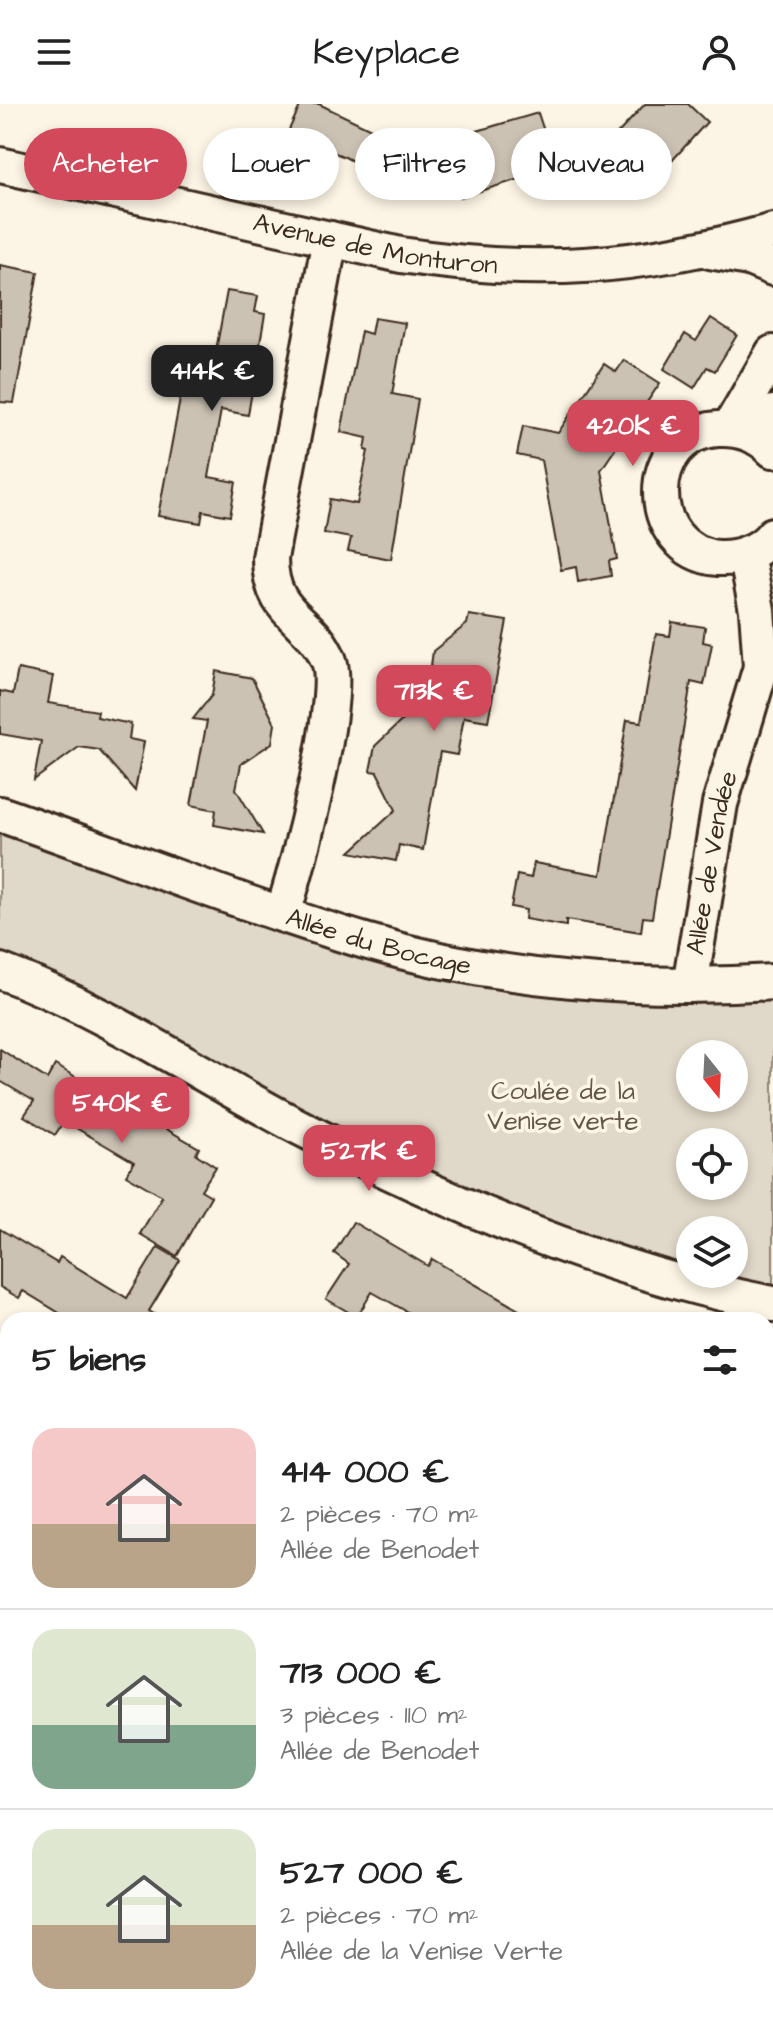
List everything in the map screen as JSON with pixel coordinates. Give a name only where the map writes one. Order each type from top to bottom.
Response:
[{"type":"street","name":"Avenue de Monturon","points":[[0,165],[330,239],[448,262],[520,267],[621,264],[706,250],[773,231]]},
{"type":"street","points":[[283,913],[299,857],[334,680],[323,649],[275,594],[270,558],[330,239]]},
{"type":"street","name":"Avenue de Monturon","points":[[706,250],[749,258],[773,268]]},
{"type":"street","name":"Allée de Vendée","points":[[690,985],[720,804],[761,667],[757,610],[760,544],[714,557],[686,546],[664,517],[659,496],[661,475],[682,444],[708,430],[758,432],[773,353]]},
{"type":"street","name":"Allée du Bocage","points":[[0,814],[367,942],[476,965],[587,980],[690,985],[773,982]]},
{"type":"street","points":[[0,971],[141,1036],[303,1129],[470,1208],[617,1262],[773,1304]]},
{"type":"green space","name":"Coulée de la Venise verte","points":[[0,814],[435,957],[773,980],[773,1304],[714,1288],[748,1288],[748,1216],[676,1216],[676,1278],[617,1262],[0,971]]},
{"type":"building","points":[[301,104],[319,104],[369,128],[355,128],[355,162],[339,155],[339,128],[290,128]]},
{"type":"building","points":[[645,104],[688,104],[707,122],[672,161],[672,128],[623,128]]},
{"type":"building","points":[[538,113],[543,128],[511,128],[511,182],[495,187],[495,128],[487,128]]},
{"type":"building","points":[[0,265],[38,272],[14,403],[0,402]]},
{"type":"building","points":[[227,291],[258,296],[255,312],[265,314],[248,415],[221,410],[209,477],[236,482],[230,516],[203,511],[201,523],[158,516],[188,357],[214,361]]},
{"type":"building","points":[[374,318],[405,323],[392,394],[418,399],[391,559],[348,551],[351,538],[324,533],[330,499],[357,504],[368,451],[365,450],[367,438],[341,432],[361,331],[371,334]]},
{"type":"building","points":[[711,318],[737,335],[715,371],[707,367],[694,388],[664,369],[685,334],[696,341]]},
{"type":"building","points":[[624,360],[660,383],[601,470],[617,559],[609,561],[611,576],[578,582],[576,567],[561,570],[541,460],[517,455],[523,426],[558,433],[604,364],[616,372]]},
{"type":"building","points":[[469,615],[507,621],[488,721],[464,717],[457,755],[440,752],[423,850],[399,845],[396,861],[350,852],[396,810],[377,772],[370,771],[375,746],[415,708],[425,710],[433,651],[467,624]]},
{"type":"building","points":[[672,622],[705,627],[703,642],[712,644],[704,685],[691,682],[652,918],[643,917],[641,932],[566,920],[566,926],[525,919],[526,910],[511,907],[517,875],[531,878],[534,863],[601,875],[627,720],[641,722],[656,634],[670,636]]},
{"type":"building","points":[[18,669],[53,676],[48,703],[98,711],[97,717],[131,724],[129,739],[144,742],[135,791],[99,750],[79,747],[34,780],[41,741],[0,734],[0,691],[13,694]]},
{"type":"building","points":[[216,671],[252,678],[275,724],[272,743],[241,764],[236,789],[263,834],[214,825],[216,810],[191,805],[207,721],[193,719],[212,695]]},
{"type":"building","points":[[0,1049],[47,1079],[55,1065],[199,1148],[196,1154],[216,1167],[201,1190],[211,1196],[177,1256],[140,1234],[162,1196],[126,1175],[134,1162],[64,1121],[55,1135],[24,1116],[34,1101],[0,1081]]},
{"type":"building","points":[[353,1222],[428,1266],[432,1259],[522,1312],[408,1312],[372,1292],[360,1312],[348,1312],[326,1299],[349,1264],[334,1253]]},
{"type":"building","points":[[0,1229],[57,1263],[60,1257],[127,1298],[158,1247],[180,1260],[151,1312],[58,1312],[23,1291],[19,1298],[0,1287]]}]
